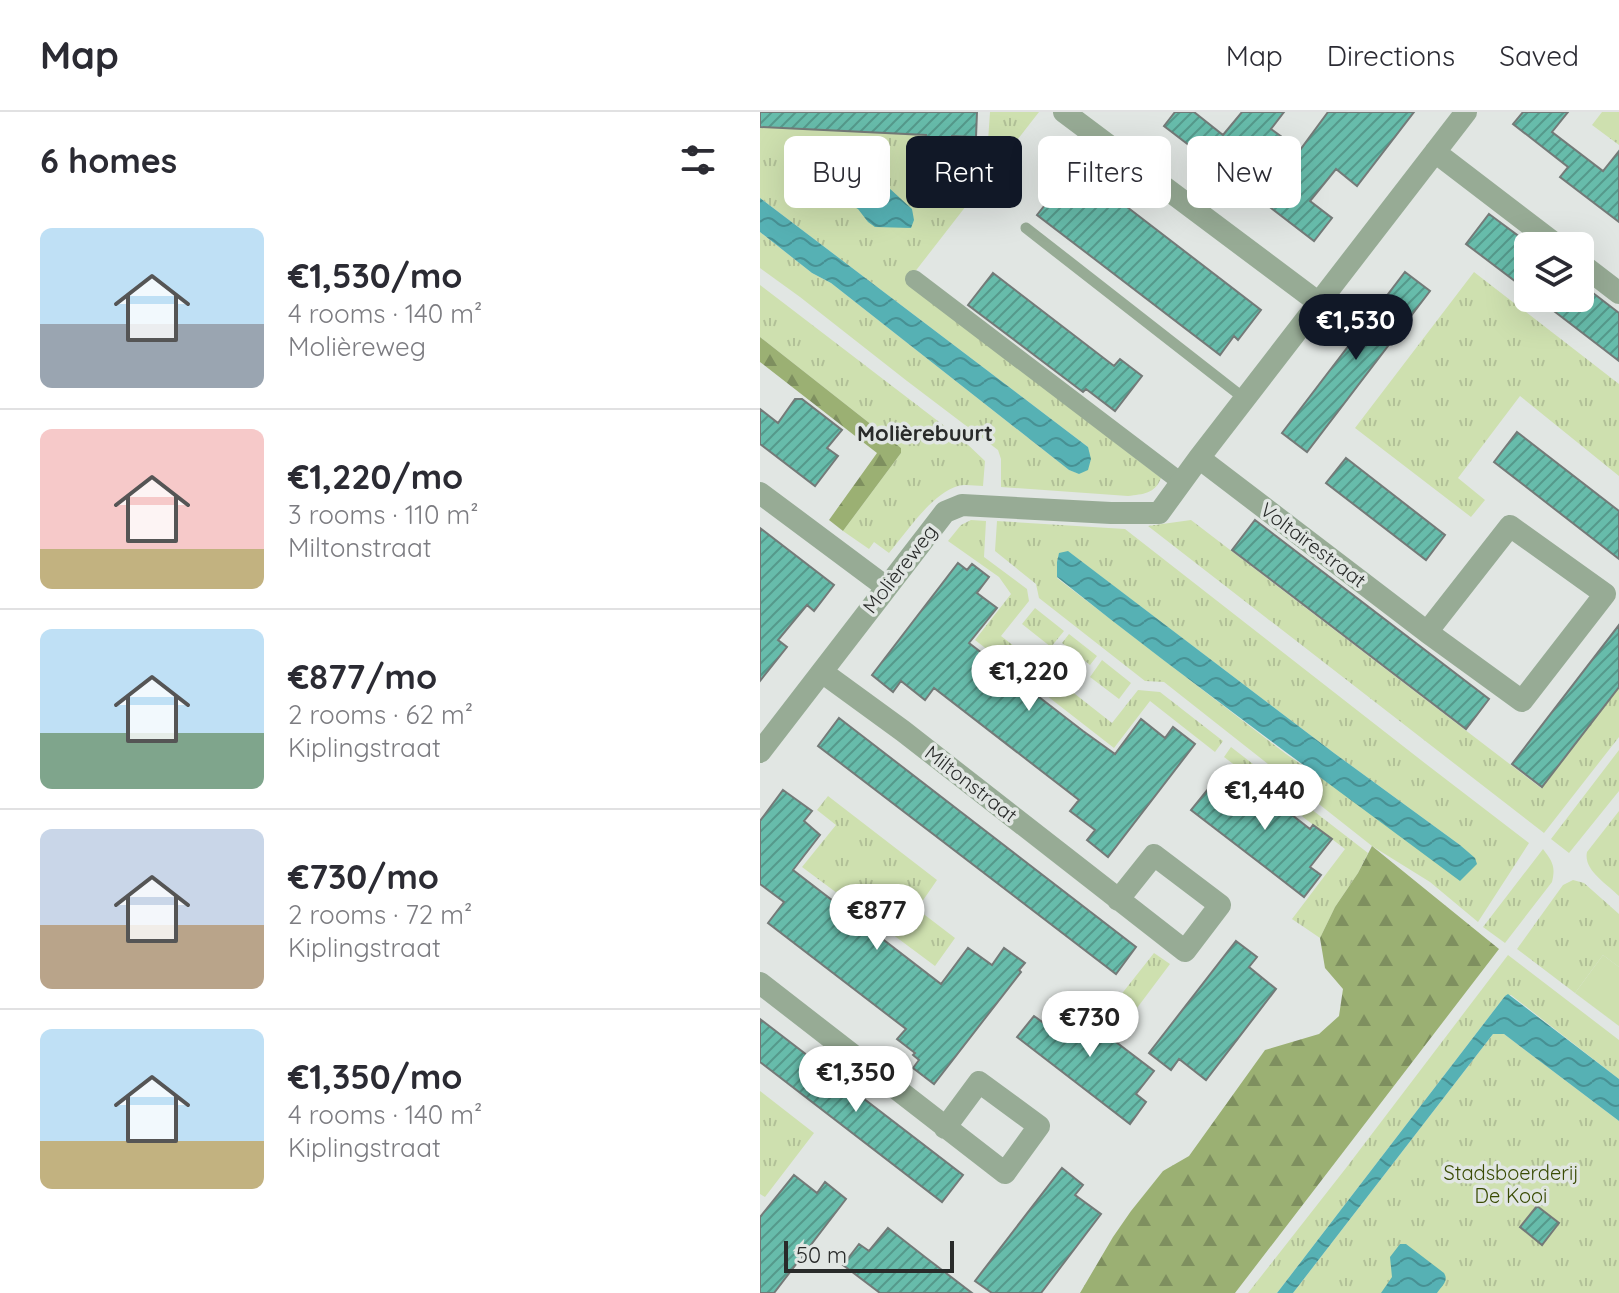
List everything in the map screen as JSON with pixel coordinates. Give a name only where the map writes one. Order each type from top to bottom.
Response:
[{"type":"street","points":[[1064,112],[1319,303]]},
{"type":"street","name":"Molièreweg","points":[[760,752],[945,512],[962,505],[1159,513],[1466,112]]},
{"type":"street","points":[[1435,152],[1540,232]]},
{"type":"street","points":[[1594,274],[1619,293]]},
{"type":"street","points":[[914,279],[1181,482]]},
{"type":"street","name":"Voltairestraat","points":[[1199,458],[1427,632],[1522,701],[1605,594],[1510,526],[1427,632]]},
{"type":"street","points":[[760,493],[886,587]]},
{"type":"street","name":"Miltonstraat","points":[[822,672],[903,731],[1118,900],[1185,951],[1220,905],[1154,855],[1118,900]]},
{"type":"street","points":[[760,983],[945,1128]]},
{"type":"lane","points":[[1026,228],[1245,399]]},
{"type":"green space","points":[[990,112],[1039,112],[1020,136],[988,136]]},
{"type":"green space","points":[[1602,112],[1619,112],[1619,145],[1592,125]]},
{"type":"green space","points":[[760,127],[926,135],[906,136],[906,208],[964,208],[907,282],[1161,478],[1148,492],[1128,496],[1001,487],[998,450],[760,268],[760,232],[812,273],[831,283],[1069,470],[1080,474],[1088,447],[760,198]]},
{"type":"green space","points":[[1474,272],[1514,303],[1514,312],[1526,312],[1619,384],[1619,476],[1520,396],[1458,478],[1485,500],[1471,517],[1355,428]]},
{"type":"green space","points":[[760,285],[964,441],[985,461],[983,486],[958,486],[948,490],[920,515],[889,553],[874,542],[869,549],[843,531],[901,453],[901,448],[760,337]]},
{"type":"green space","points":[[760,337],[901,448],[901,453],[843,531],[829,520],[877,453],[760,362]]},
{"type":"green space","points":[[971,520],[986,521],[984,557],[1027,589],[1029,601],[1001,636],[1112,723],[1138,690],[1160,692],[1223,741],[1215,752],[1150,701],[1114,748],[975,640],[1011,594],[999,577],[948,541],[961,525]]},
{"type":"green space","points":[[1191,520],[1541,788],[1619,686],[1619,737],[1544,833],[1148,526]]},
{"type":"green space","points":[[997,521],[1125,529],[1529,843],[1478,922],[1430,882],[1372,846],[1164,682],[1145,681],[1039,598],[1036,584],[995,551]],"holes":[[[1069,552],[1474,858],[1337,789],[1286,754],[1057,578],[1059,554]]]},
{"type":"green space","points":[[1035,608],[1064,631],[1051,647],[1022,624]]},
{"type":"green space","points":[[1069,634],[1097,656],[1090,665],[1062,643]]},
{"type":"green space","points":[[1102,660],[1131,683],[1119,699],[1090,677]]},
{"type":"green space","points":[[1231,747],[1368,853],[1320,938],[1292,919],[1345,849],[1224,757]]},
{"type":"green space","points":[[1619,750],[1619,791],[1569,853],[1551,839]]},
{"type":"green space","points":[[828,796],[937,880],[917,909],[955,938],[935,966],[802,867],[836,825],[817,810]]},
{"type":"green space","points":[[1619,811],[1619,896],[1589,865],[1587,852]]},
{"type":"green space","points":[[1372,846],[1499,949],[1235,1293],[1080,1293],[1131,1211],[1163,1171],[1189,1156],[1265,1050],[1319,1034],[1339,1016],[1343,989],[1325,968],[1320,938]]},
{"type":"green space","points":[[1543,849],[1552,864],[1552,882],[1505,943],[1483,927]]},
{"type":"green space","points":[[1573,880],[1584,883],[1619,914],[1619,967],[1603,955],[1575,993],[1517,949],[1563,885]]},
{"type":"green space","points":[[1154,953],[1170,964],[1122,1028],[1105,1015]]},
{"type":"green space","points":[[1508,955],[1619,1040],[1619,1079],[1511,995],[1505,996],[1277,1293],[1248,1293],[1346,1168]]},
{"type":"green space","points":[[1603,955],[1619,967],[1619,1026],[1575,993]]},
{"type":"green space","name":"Stadsboerderij De Kooi","points":[[1500,1033],[1619,1121],[1619,1293],[1293,1293],[1493,1034]]},
{"type":"green space","points":[[760,1091],[814,1133],[765,1197],[760,1194]]},
{"type":"water","points":[[890,189],[906,204],[906,208],[912,209],[914,220],[911,228],[875,227],[858,209],[890,208]]},
{"type":"water","points":[[760,198],[1088,447],[1091,459],[1088,470],[1079,474],[1069,470],[831,283],[812,273],[760,232]]},
{"type":"water","points":[[1068,551],[1460,845],[1475,858],[1477,864],[1460,881],[1156,655],[1057,577],[1059,553]]},
{"type":"water","points":[[1508,994],[1619,1079],[1619,1121],[1504,1034],[1493,1034],[1293,1293],[1277,1293],[1505,996]]},
{"type":"water","points":[[1400,1244],[1406,1244],[1444,1273],[1445,1281],[1437,1293],[1381,1293],[1392,1277],[1390,1257]]},
{"type":"building","points":[[760,112],[977,112],[976,136],[760,127]]},
{"type":"building","points":[[1175,112],[1194,112],[1223,135],[1242,112],[1284,112],[1271,129],[1281,136],[1187,136],[1187,144],[1164,126]]},
{"type":"building","points":[[1328,112],[1414,112],[1357,186],[1336,169],[1310,201],[1332,218],[1314,241],[1271,208],[1301,208],[1301,149]]},
{"type":"building","points":[[1523,112],[1568,112],[1552,132],[1603,171],[1619,151],[1619,222],[1560,177],[1568,167],[1513,124]]},
{"type":"building","points":[[1043,208],[1128,208],[1261,310],[1238,340],[1234,336],[1220,355],[1037,215]]},
{"type":"building","points":[[1489,214],[1514,233],[1514,280],[1466,244]]},
{"type":"building","points":[[1405,272],[1430,291],[1307,452],[1282,433]]},
{"type":"building","points":[[993,273],[1114,366],[1120,359],[1142,376],[1115,411],[1086,389],[1083,392],[968,305]]},
{"type":"building","points":[[1594,294],[1619,313],[1619,361],[1555,312],[1594,312]]},
{"type":"building","points":[[795,399],[802,399],[842,430],[827,448],[838,456],[815,486],[760,444],[760,409],[778,423]]},
{"type":"building","points":[[1517,432],[1619,511],[1619,559],[1494,462]]},
{"type":"building","points":[[1346,458],[1445,535],[1426,560],[1326,483]]},
{"type":"building","points":[[1255,520],[1489,699],[1466,729],[1232,550]]},
{"type":"building","points":[[760,528],[834,585],[814,611],[807,605],[778,640],[787,647],[760,681]]},
{"type":"building","points":[[958,563],[967,570],[972,564],[989,577],[977,593],[997,608],[969,643],[1083,731],[1115,754],[1141,719],[1165,738],[1173,727],[1195,744],[1108,857],[1087,840],[1095,830],[1070,811],[1079,800],[934,688],[925,700],[901,681],[893,692],[872,675]]},
{"type":"building","points":[[1619,625],[1619,687],[1542,787],[1512,764]]},
{"type":"building","points":[[839,718],[1136,947],[1116,974],[818,746]]},
{"type":"building","points":[[1237,772],[1310,829],[1313,825],[1332,839],[1310,867],[1321,875],[1304,897],[1191,810],[1208,789],[1218,796]]},
{"type":"building","points":[[783,790],[812,811],[804,821],[820,835],[793,870],[941,984],[968,948],[992,965],[1004,948],[1025,963],[934,1084],[913,1068],[919,1060],[897,1039],[906,1029],[768,923],[784,902],[760,884],[760,821]]},
{"type":"building","points":[[1236,941],[1257,957],[1249,967],[1276,989],[1206,1080],[1179,1059],[1171,1070],[1149,1053]]},
{"type":"building","points":[[1062,1001],[1154,1071],[1136,1094],[1146,1102],[1130,1124],[1017,1037],[1034,1016],[1045,1024]]},
{"type":"building","points":[[760,1019],[963,1175],[942,1202],[760,1062]]},
{"type":"building","points":[[1062,1168],[1083,1185],[1075,1195],[1101,1214],[1041,1293],[992,1293],[975,1281]]},
{"type":"building","points":[[794,1175],[817,1193],[825,1182],[846,1199],[774,1293],[760,1293],[760,1217]]},
{"type":"building","points":[[1537,1206],[1559,1223],[1542,1245],[1520,1227]]},
{"type":"building","points":[[888,1228],[972,1293],[880,1293],[843,1265],[859,1244],[869,1251]]},
{"type":"district","name":"Molièrebuurt","points":[[925,433]]}]
